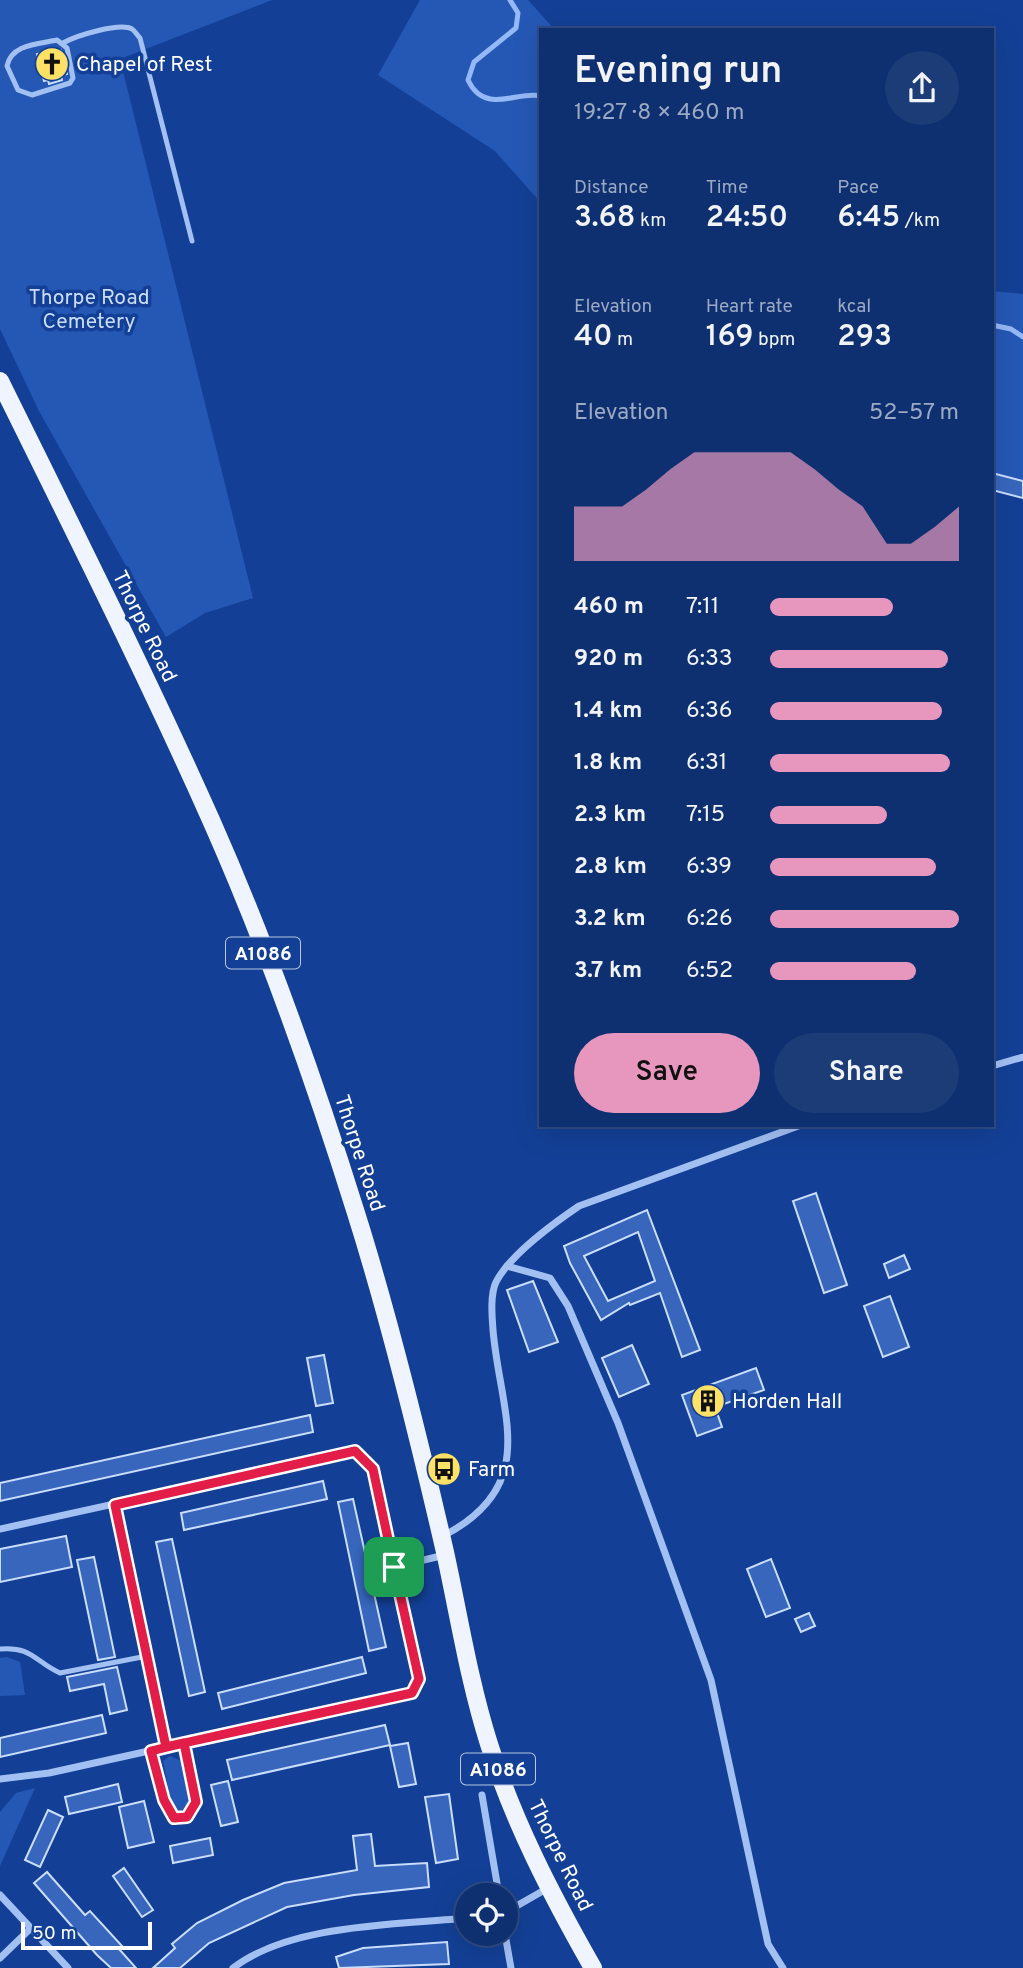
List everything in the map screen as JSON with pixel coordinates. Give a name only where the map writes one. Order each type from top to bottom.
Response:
[{"type":"main road","name":"Thorpe Road","points":[[0,381],[124,634],[213,824],[308,1065],[357,1216],[443,1546],[472,1688],[489,1746],[515,1815],[548,1888],[593,1968]]},
{"type":"street","points":[[994,1065],[1023,1057]]},
{"type":"street","points":[[394,1567],[443,1546],[477,1516],[496,1486],[509,1456],[510,1427],[495,1347],[492,1314],[495,1284],[507,1266],[579,1206],[796,1127]]},
{"type":"street","points":[[507,1266],[550,1278],[568,1306],[618,1423],[711,1680],[768,1944],[783,1968]]},
{"type":"street","points":[[0,1529],[355,1451],[373,1469],[419,1679],[412,1693],[49,1773],[2,1779],[0,1788]]},
{"type":"street","points":[[115,1505],[166,1747]]},
{"type":"street","points":[[482,1795],[497,1883]]},
{"type":"street","points":[[518,1905],[548,1888]]},
{"type":"street","points":[[0,1895],[68,1968]]},
{"type":"street","points":[[233,1968],[253,1952],[306,1935],[455,1919]]},
{"type":"street","points":[[0,1958],[31,1928]]},
{"type":"street","points":[[507,1946],[511,1968]]},
{"type":"lane","points":[[64,43],[73,37],[122,27],[131,29],[140,38],[192,241]]},
{"type":"lane","points":[[57,40],[64,43],[74,78],[66,87],[32,95],[18,89],[10,76],[8,59],[18,49],[57,40]]},
{"type":"lane","points":[[0,79],[10,76]]},
{"type":"lane","points":[[0,1649],[15,1648],[36,1655],[60,1673],[147,1656]]},
{"type":"lane","points":[[151,1751],[170,1814],[174,1818],[187,1817],[196,1802],[184,1743]]},
{"type":"green space","name":"Thorpe Road Cemetery","points":[[0,0],[272,0],[120,59],[253,598],[205,613],[166,637],[39,411],[0,329]]},
{"type":"green space","points":[[420,0],[528,0],[553,28],[539,28],[539,201],[495,151],[378,75]]},
{"type":"green space","points":[[994,291],[1023,294],[1023,496],[994,489]]},
{"type":"green space","points":[[7,1657],[20,1662],[25,1695],[0,1696],[0,1658]]},
{"type":"green space","points":[[170,1756],[184,1762],[192,1804],[184,1815],[173,1811],[163,1761]]},
{"type":"green space","points":[[35,1788],[0,1866],[0,1812],[16,1793]]},
{"type":"building","name":"Chapel of Rest","points":[[61,50],[67,74],[61,75],[62,80],[49,84],[48,80],[44,81],[37,54]]},
{"type":"building","points":[[994,474],[1023,481],[1023,498],[994,491]]},
{"type":"building","points":[[816,1193],[847,1285],[824,1293],[793,1201]]},
{"type":"building","points":[[647,1210],[700,1350],[682,1357],[660,1293],[630,1305],[629,1303],[601,1320],[570,1263],[564,1246]],"holes":[[[638,1232],[655,1281],[608,1301],[584,1256]]]},
{"type":"building","points":[[904,1255],[910,1269],[889,1278],[884,1264]]},
{"type":"building","points":[[533,1281],[558,1342],[529,1352],[507,1290]]},
{"type":"building","points":[[890,1296],[909,1347],[883,1357],[864,1306]]},
{"type":"building","points":[[632,1345],[649,1384],[619,1397],[602,1358]]},
{"type":"building","points":[[324,1355],[333,1403],[316,1406],[307,1358]]},
{"type":"building","name":"Horden Hall","points":[[756,1368],[764,1390],[715,1407],[722,1427],[697,1436],[682,1395]]},
{"type":"building","points":[[310,1415],[313,1432],[0,1501],[0,1483]]},
{"type":"building","points":[[323,1481],[327,1499],[184,1530],[181,1513]]},
{"type":"building","points":[[353,1499],[386,1647],[369,1651],[338,1502]]},
{"type":"building","points":[[66,1536],[72,1567],[0,1582],[0,1549]]},
{"type":"building","points":[[172,1539],[205,1692],[189,1696],[156,1542]]},
{"type":"building","points":[[94,1557],[115,1657],[98,1660],[77,1560]]},
{"type":"building","points":[[771,1559],[790,1608],[766,1617],[747,1569]]},
{"type":"building","points":[[809,1613],[815,1626],[801,1632],[795,1619]]},
{"type":"building","points":[[362,1657],[366,1673],[222,1709],[218,1693]]},
{"type":"building","points":[[117,1667],[127,1710],[110,1714],[104,1684],[70,1691],[67,1677]]},
{"type":"building","points":[[102,1715],[106,1733],[0,1757],[0,1738]]},
{"type":"building","points":[[385,1725],[390,1745],[232,1780],[227,1760]]},
{"type":"building","points":[[408,1743],[416,1784],[399,1787],[390,1746]]},
{"type":"building","points":[[228,1781],[238,1822],[221,1826],[211,1785]]},
{"type":"building","points":[[118,1784],[122,1802],[69,1814],[65,1797]]},
{"type":"building","points":[[449,1794],[458,1859],[436,1863],[425,1797]]},
{"type":"building","points":[[144,1801],[154,1842],[128,1848],[119,1807]]},
{"type":"building","points":[[48,1810],[63,1817],[40,1867],[25,1860]]},
{"type":"building","points":[[371,1834],[375,1866],[427,1863],[429,1887],[354,1895],[287,1907],[209,1943],[180,1968],[153,1968],[175,1948],[172,1944],[197,1923],[243,1900],[284,1883],[357,1870],[353,1836]]},
{"type":"building","points":[[210,1838],[213,1855],[173,1863],[170,1846]]},
{"type":"building","points":[[124,1868],[153,1910],[142,1917],[113,1876]]},
{"type":"building","points":[[47,1872],[85,1915],[90,1911],[122,1946],[119,1949],[136,1968],[111,1968],[97,1955],[34,1883]]},
{"type":"building","points":[[447,1942],[449,1964],[339,1968],[336,1957],[363,1948]]},
{"type":"waterway","points":[[510,0],[518,13],[516,28],[474,62],[468,80],[483,97],[502,99],[539,96]]},
{"type":"waterway","points":[[994,325],[1011,329],[1023,337]]},
{"type":"place","name":"Chapel of Rest","points":[[52,64]]},
{"type":"place","name":"Horden Hall","points":[[708,1401]]},
{"type":"place","name":"Farm","points":[[444,1469]]},
{"type":"route","points":[[394,1567],[373,1469],[355,1451],[115,1505],[166,1747],[184,1743],[196,1802],[194,1811],[187,1817],[174,1818],[164,1800],[151,1751],[166,1747],[184,1743],[336,1710],[412,1693],[419,1679],[394,1567]]}]
